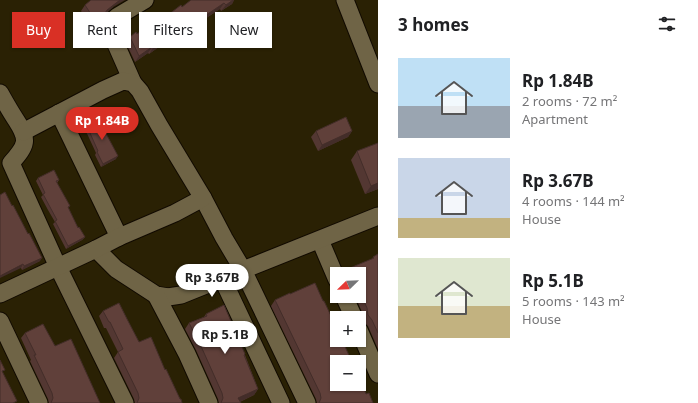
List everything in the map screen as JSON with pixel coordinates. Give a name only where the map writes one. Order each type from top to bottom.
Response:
[{"type":"street","points":[[145,0],[118,16],[110,23],[111,33],[133,83],[140,91],[159,126],[203,198],[243,270],[307,403]]},
{"type":"street","points":[[345,0],[378,84]]},
{"type":"street","points":[[23,132],[102,90],[123,81],[133,83]]},
{"type":"street","points":[[0,93],[25,138],[20,153],[6,167],[58,267],[125,403]]},
{"type":"street","points":[[60,113],[119,237]]},
{"type":"street","points":[[0,294],[119,237],[176,213],[203,198]]},
{"type":"street","points":[[96,249],[116,269],[156,295],[168,297],[180,295],[378,216]]},
{"type":"street","points":[[320,240],[331,267]]},
{"type":"street","points":[[222,278],[276,401]]},
{"type":"street","points":[[156,295],[187,354],[209,403]]},
{"type":"street","points":[[0,321],[39,403]]},
{"type":"street","points":[[366,346],[378,374]]},
{"type":"building","points":[[91,0],[120,0],[106,12],[90,12],[85,5]]},
{"type":"building","points":[[191,0],[233,0],[226,5],[224,3],[207,15],[207,12],[172,12],[181,5],[182,7]]},
{"type":"building","points":[[136,32],[137,34],[139,33],[139,48],[151,48],[139,56],[131,39],[131,36]]},
{"type":"building","points":[[102,117],[106,127],[103,128],[118,156],[103,164],[86,124]]},
{"type":"building","points":[[346,117],[352,131],[322,145],[316,131]]},
{"type":"building","points":[[378,143],[378,183],[371,186],[357,151]]},
{"type":"building","points":[[54,170],[59,180],[56,181],[70,206],[68,207],[78,228],[79,227],[85,237],[68,246],[55,221],[57,220],[43,194],[45,193],[38,178]]},
{"type":"building","points":[[5,192],[42,258],[24,266],[23,264],[0,276],[0,195]]},
{"type":"building","points":[[378,254],[378,333],[368,315],[365,303],[366,303],[366,267],[352,267],[374,258],[373,257]]},
{"type":"building","points":[[315,283],[330,313],[330,347],[345,347],[349,355],[330,355],[330,391],[365,391],[366,394],[369,393],[373,403],[319,403],[321,398],[320,393],[275,300]]},
{"type":"building","points":[[119,303],[139,342],[151,337],[165,370],[166,369],[182,403],[137,403],[139,398],[138,393],[118,352],[123,349],[103,311]]},
{"type":"building","points":[[224,305],[258,389],[238,398],[241,403],[221,403],[223,398],[222,393],[189,323],[207,316],[206,314]]},
{"type":"building","points":[[43,324],[55,346],[71,339],[100,403],[51,403],[53,398],[52,393],[25,333]]},
{"type":"building","points":[[0,360],[5,370],[2,371],[17,401],[13,403],[0,403]]}]
